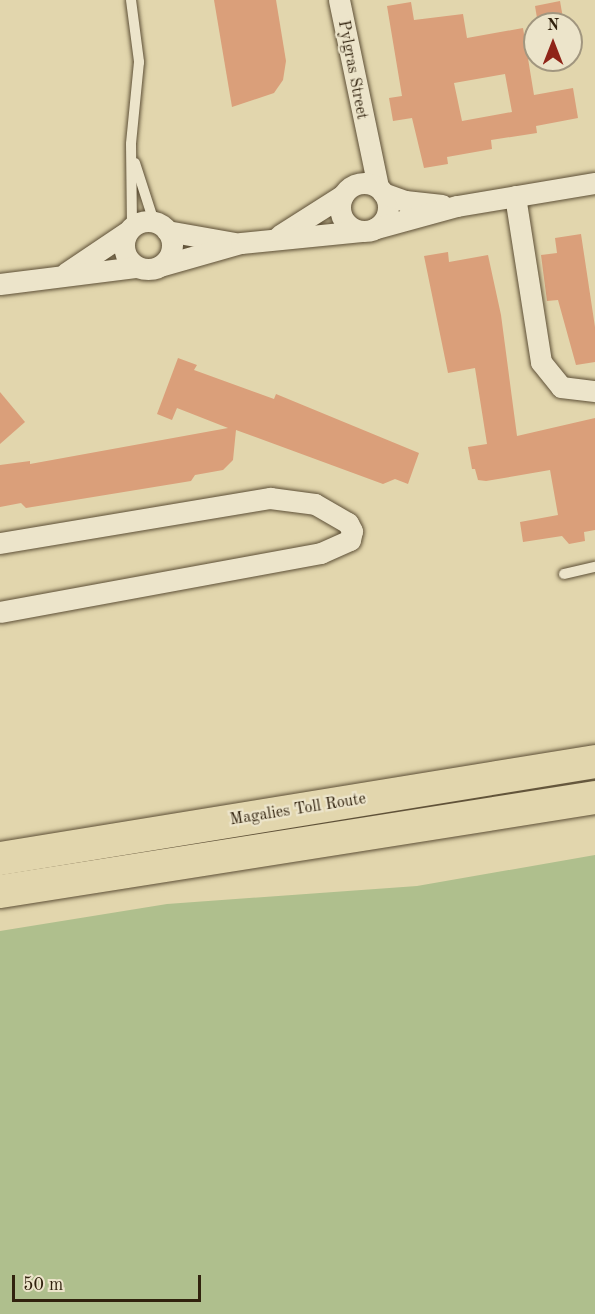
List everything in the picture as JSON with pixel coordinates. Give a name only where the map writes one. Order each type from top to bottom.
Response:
[{"type":"highway","name":"Magalies Toll Route","points":[[0,858],[595,761]]},
{"type":"highway","points":[[0,891],[595,797]]},
{"type":"street","name":"Pylgras Street","points":[[339,0],[365,140],[380,190]]},
{"type":"street","name":"Pylgras Street","points":[[346,192],[365,140]]},
{"type":"street","points":[[274,238],[363,183],[405,201],[457,206]]},
{"type":"street","points":[[0,284],[63,275],[160,266],[241,243],[368,229],[457,206],[595,183]]},
{"type":"street","points":[[368,229],[388,208],[380,190]]},
{"type":"street","points":[[346,192],[342,217],[368,229]]},
{"type":"street","points":[[515,196],[541,362],[561,387],[595,391]]},
{"type":"street","points":[[160,266],[172,246],[161,226]]},
{"type":"street","points":[[63,275],[129,229],[161,226],[241,243]]},
{"type":"street","points":[[129,229],[123,248],[137,267]]},
{"type":"street","points":[[0,543],[270,498],[315,504],[348,523],[352,531],[350,540],[321,553],[0,612]]},
{"type":"lane","points":[[129,229],[139,62],[131,0]]},
{"type":"lane","points":[[132,151],[161,226]]},
{"type":"lane","points":[[564,574],[595,567]]},
{"type":"green space","points":[[595,855],[595,1314],[0,1314],[0,931],[167,904],[417,886]]},
{"type":"building","points":[[214,0],[276,0],[286,61],[283,80],[274,93],[232,107]]},
{"type":"building","points":[[560,1],[562,12],[536,12],[535,6]]},
{"type":"building","points":[[411,2],[414,20],[463,14],[467,38],[523,28],[523,72],[530,72],[534,95],[573,88],[578,118],[536,126],[537,133],[491,140],[492,149],[447,157],[448,164],[424,168],[412,118],[393,121],[389,98],[402,96],[387,6]],"holes":[[[505,74],[512,112],[462,121],[454,83]]]},
{"type":"building","points":[[581,234],[595,327],[595,362],[576,365],[558,300],[547,301],[541,255],[557,253],[555,238]]},
{"type":"building","points":[[448,252],[449,262],[488,255],[501,315],[517,436],[595,418],[595,530],[584,532],[585,541],[569,544],[562,536],[523,542],[520,522],[558,515],[550,470],[486,481],[478,480],[475,469],[472,469],[468,447],[487,444],[475,368],[448,373],[424,256]]},
{"type":"building","points":[[178,358],[197,365],[194,370],[274,399],[276,394],[419,453],[408,484],[395,479],[383,484],[236,430],[233,460],[223,470],[195,475],[191,481],[26,508],[21,503],[0,507],[0,465],[30,461],[30,464],[228,428],[177,408],[172,420],[157,414]]},
{"type":"building","points":[[0,392],[25,422],[0,444]]}]
